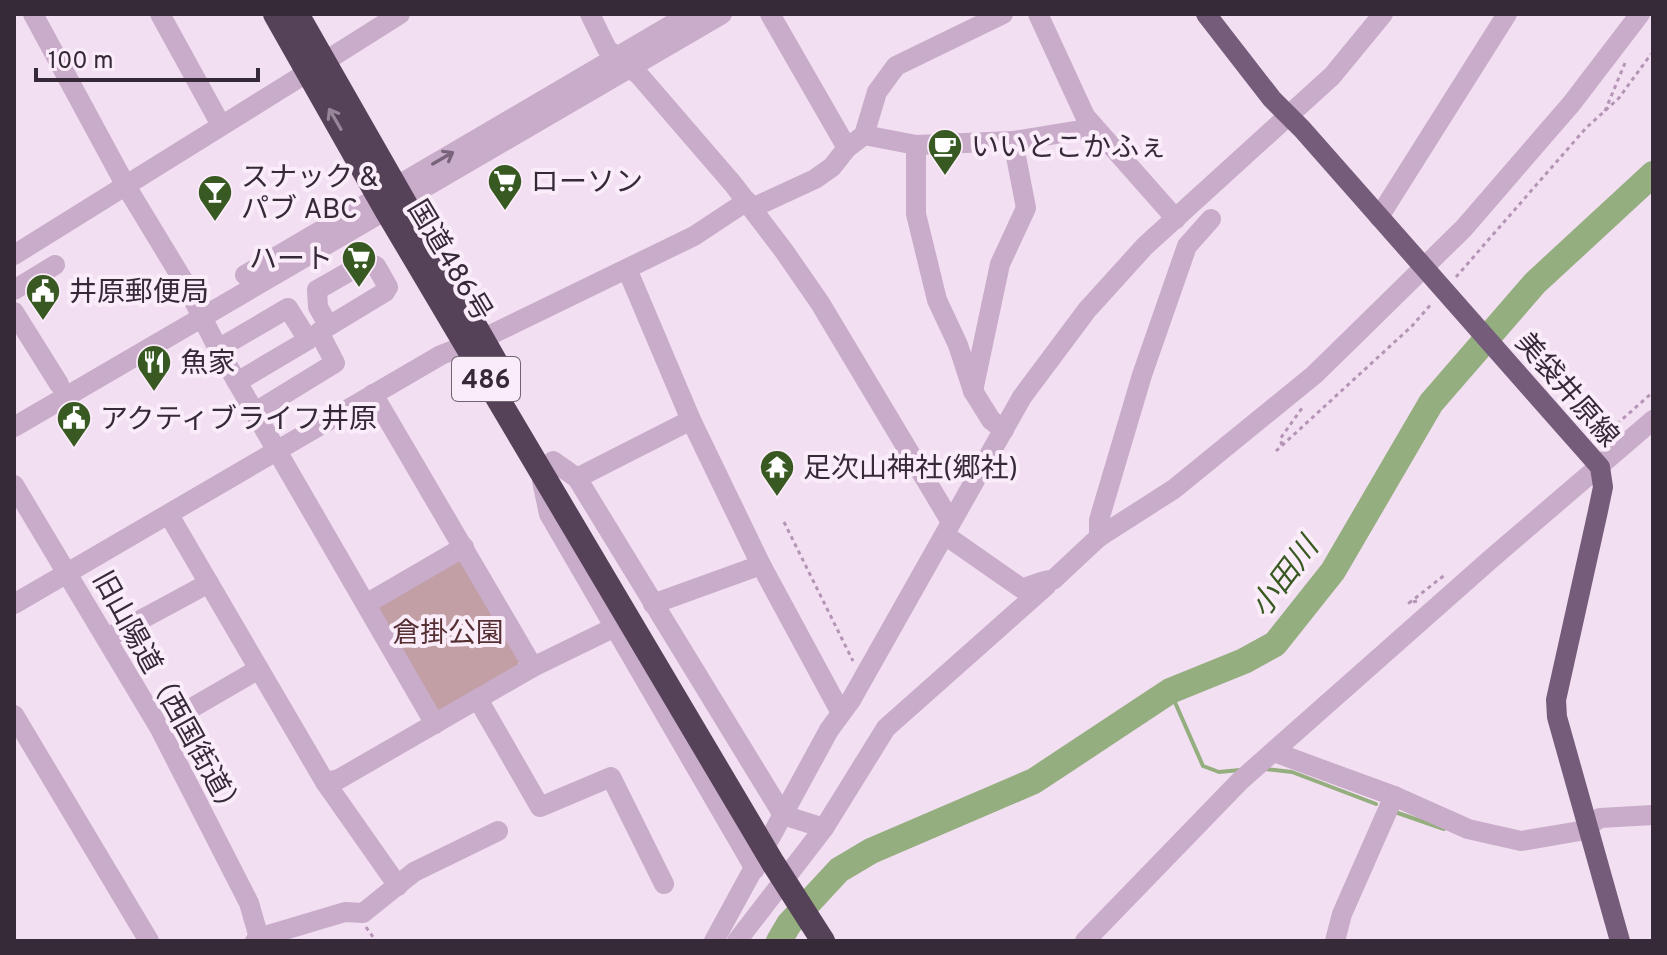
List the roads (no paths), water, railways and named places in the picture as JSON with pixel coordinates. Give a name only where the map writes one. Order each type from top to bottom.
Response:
[{"type":"highway","name":"国道486号","points":[[275,14],[316,67],[707,738]]},
{"type":"highway","name":"国道486号","points":[[297,14],[316,67]]},
{"type":"highway","name":"486","points":[[707,738],[823,941]]},
{"type":"highway","name":"486","points":[[707,738],[840,941]]},
{"type":"main road","name":"美袋井原線","points":[[1206,14],[1287,115],[1598,464],[1603,487],[1556,700],[1557,717],[1620,941]]},
{"type":"street","points":[[33,14],[218,349],[435,724]]},
{"type":"street","points":[[160,14],[221,125]]},
{"type":"street","points":[[14,254],[400,14]]},
{"type":"street","points":[[590,14],[607,49],[639,75],[750,205],[820,303],[948,528],[1021,588],[1053,580]]},
{"type":"street","points":[[624,63],[690,14]]},
{"type":"street","points":[[14,427],[198,310],[390,198],[624,63],[722,14]]},
{"type":"street","points":[[770,14],[847,148]]},
{"type":"street","points":[[14,604],[441,355],[627,269],[750,205],[815,179],[832,167],[847,148],[864,135],[877,92],[896,66],[1003,14]]},
{"type":"street","points":[[1038,14],[1077,101],[1093,128],[1176,219]]},
{"type":"street","points":[[714,941],[1022,397],[1087,310],[1145,246],[1340,68],[1383,14]]},
{"type":"street","points":[[1379,217],[1507,14]]},
{"type":"street","points":[[737,941],[824,828],[886,728],[1099,537],[1174,489],[1314,375],[1426,269],[1572,103],[1629,18]]},
{"type":"street","points":[[864,135],[916,145],[1013,141],[1093,128]]},
{"type":"street","points":[[973,391],[1000,264],[1026,208],[1013,141]]},
{"type":"street","points":[[916,145],[916,214],[937,300],[958,345],[973,391],[991,420],[1004,430]]},
{"type":"street","points":[[1099,537],[1099,520],[1142,375],[1187,246],[1211,219]]},
{"type":"street","points":[[14,290],[55,265]]},
{"type":"street","points":[[627,269],[691,420],[761,565],[841,713]]},
{"type":"street","points":[[218,349],[288,308],[308,340],[237,382]]},
{"type":"street","points":[[14,410],[198,310]]},
{"type":"street","points":[[14,312],[59,384]]},
{"type":"street","points":[[255,412],[335,363],[324,328]]},
{"type":"street","points":[[373,394],[533,667]]},
{"type":"street","points":[[577,478],[691,420]]},
{"type":"street","points":[[1085,941],[1240,781],[1598,464],[1653,420]]},
{"type":"street","points":[[755,869],[549,514],[546,465],[577,478],[783,815],[824,828]]},
{"type":"street","name":"旧山陽道（西国街道）","points":[[14,485],[159,727],[249,903],[258,940]]},
{"type":"street","points":[[169,515],[325,782],[398,886]]},
{"type":"street","points":[[366,604],[464,547]]},
{"type":"street","points":[[653,604],[761,565]]},
{"type":"street","points":[[107,638],[209,583]]},
{"type":"street","points":[[325,782],[339,779],[479,701],[533,667],[615,627]]},
{"type":"street","points":[[159,727],[259,669]]},
{"type":"street","points":[[479,701],[540,807],[611,777],[664,884]]},
{"type":"street","points":[[14,715],[149,941]]},
{"type":"street","points":[[1271,754],[1394,796],[1468,829],[1521,841],[1590,831],[1600,818],[1653,815]]},
{"type":"street","points":[[1335,941],[1342,914],[1394,796]]},
{"type":"street","points":[[258,940],[345,912],[363,913],[414,872],[498,831]]},
{"type":"street","points":[[730,941],[740,918],[734,906]]},
{"type":"waterway","name":"小田川","points":[[779,941],[789,924],[839,870],[871,851],[1034,781],[1170,691],[1244,661],[1275,644],[1333,571],[1431,403],[1535,283],[1653,174]]},
{"type":"waterway","points":[[1170,691],[1203,766],[1219,772],[1240,770]]},
{"type":"waterway","points":[[1265,769],[1292,772],[1376,804]]},
{"type":"waterway","points":[[1395,812],[1444,829]]},
{"type":"place","name":"いいとこかふぇ","points":[[945,177]]},
{"type":"place","name":"ローソン","points":[[505,212]]},
{"type":"place","name":"スナック & パブ ABC","points":[[215,223]]},
{"type":"place","name":"ハート","points":[[359,289]]},
{"type":"place","name":"井原郵便局","points":[[43,322]]},
{"type":"place","name":"魚家","points":[[154,393]]},
{"type":"place","name":"アクティブライフ井原","points":[[74,449]]},
{"type":"place","name":"足次山神社(郷社)","points":[[777,498]]},
{"type":"park label","name":"倉掛公園","points":[[448,632]]}]
